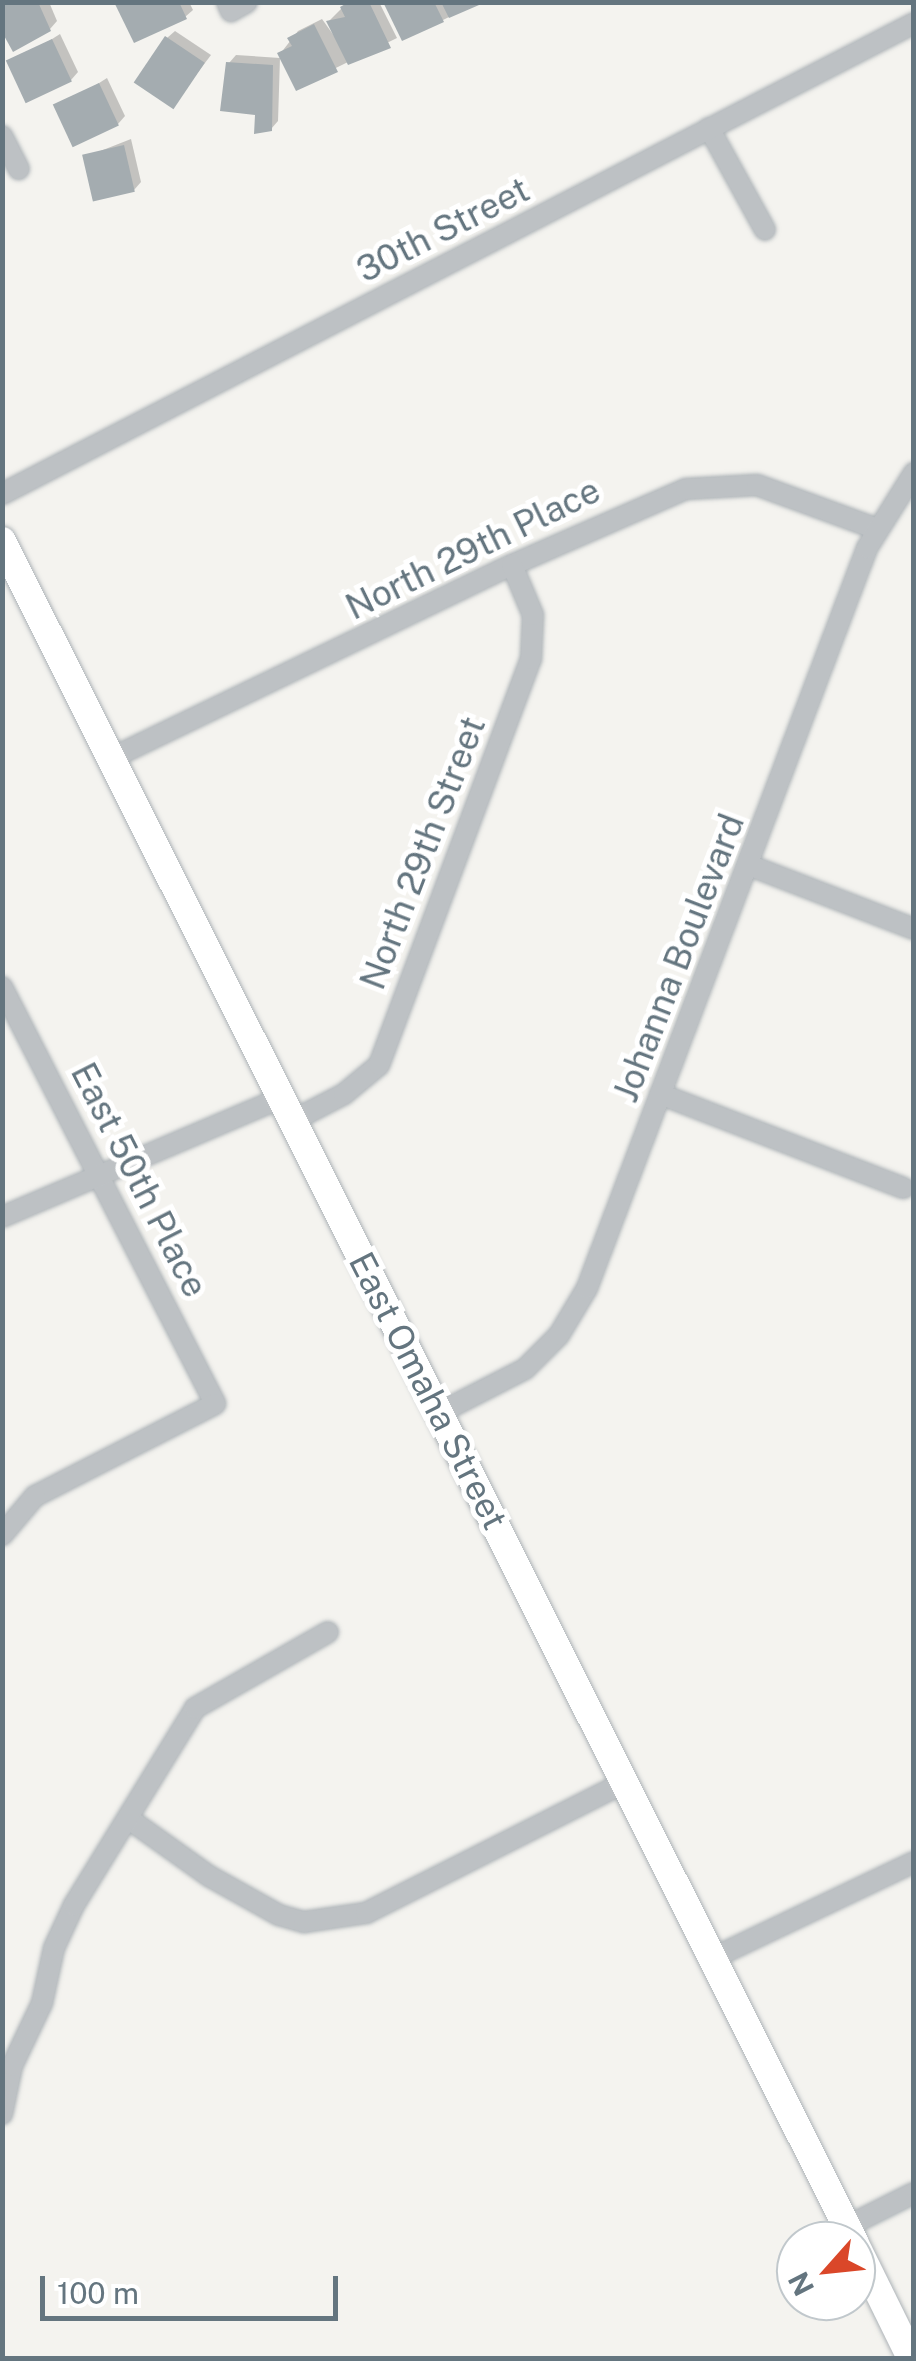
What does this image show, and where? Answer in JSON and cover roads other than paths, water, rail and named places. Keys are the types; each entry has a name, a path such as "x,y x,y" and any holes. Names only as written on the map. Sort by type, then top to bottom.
{"street":[{"path":"227,2 231,11 247,2"},
{"name":"30th Street","path":"2,494 914,23"},
{"path":"709,128 765,230"},
{"path":"2,136 19,169"},
{"name":"Johanna Boulevard","path":"441,1412 525,1369 559,1334 587,1288 877,529 914,473"},
{"name":"North 29th Place","path":"110,758 654,499 721,483 786,492 877,529"},
{"name":"East Omaha Street","path":"2,542 285,1110 441,1412 621,1784 843,2221"},
{"name":"North 29th Street","path":"2,1217 101,1173 285,1110 344,1094 379,1065 530,659 532,616 512,564"},
{"path":"750,866 914,929"},
{"name":"East 50th Place","path":"2,987 101,1173 215,1404 35,1496 2,1535"},
{"path":"660,1094 904,1188"},
{"path":"2,2114 54,1948 196,1708 328,1632"},
{"path":"128,1819 209,1876 279,1916 304,1922 366,1912 621,1784"},
{"path":"711,1959 914,1862"},
{"path":"875,2221 914,2193"},
{"name":"East Omaha Street","path":"876,2287 911,2358"}]}
